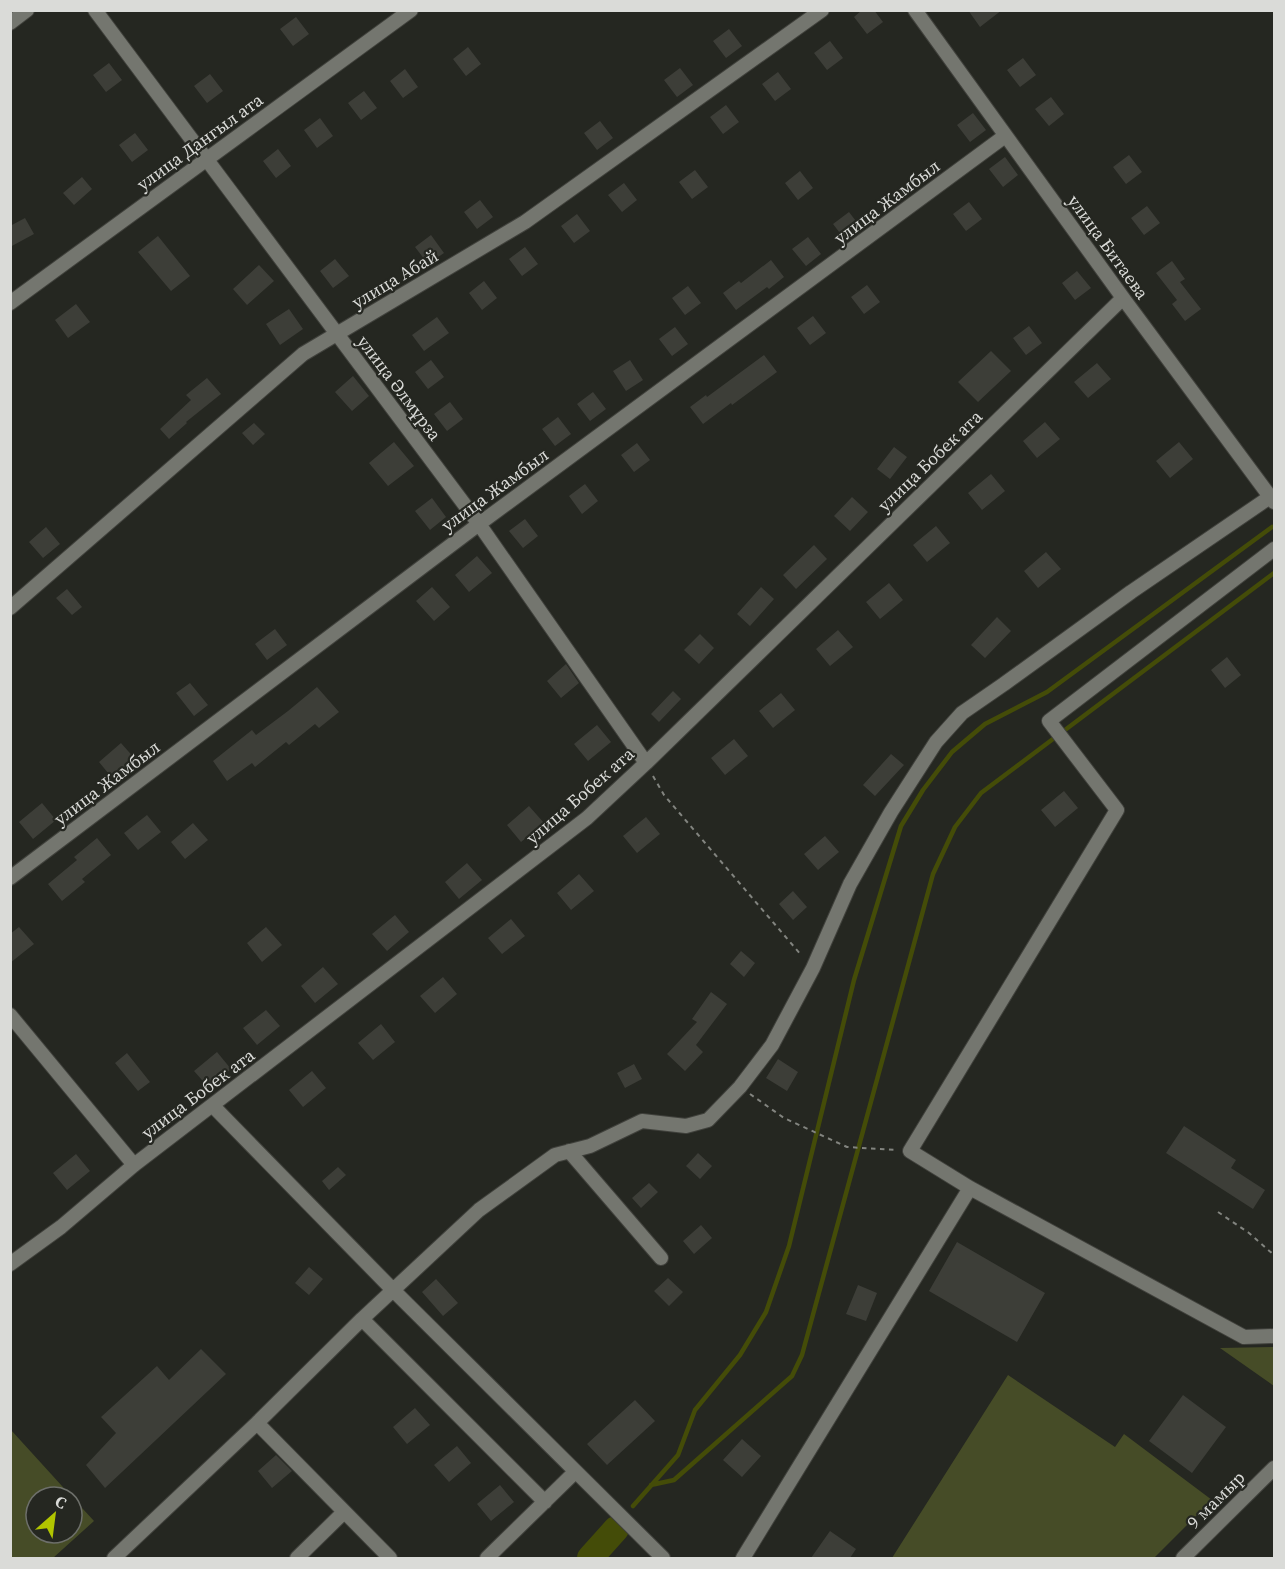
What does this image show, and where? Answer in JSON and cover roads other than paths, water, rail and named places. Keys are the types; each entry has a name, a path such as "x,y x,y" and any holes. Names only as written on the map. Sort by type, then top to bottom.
{"street":[{"path":"10,23 27,10"},
{"name":"улица Әлмұрза","path":"95,10 479,524 646,763"},
{"name":"улица Дангыл ата","path":"10,303 411,10"},
{"name":"улица Абай","path":"10,608 303,354 525,222 822,10"},
{"name":"улица Битаева","path":"915,10 1272,500"},
{"name":"улица Жамбыл","path":"10,878 479,524 1005,136"},
{"name":"улица Бобек ата","path":"10,1264 61,1227 134,1165 587,818 1123,298"},
{"path":"114,1558 257,1423 362,1318 479,1210 555,1155 590,1146 642,1121 686,1126 708,1120 740,1087 772,1045 813,968 850,885 891,812 936,742 962,713 1131,592 1272,500"},
{"path":"1275,549 1049,721 1117,810 910,1151 970,1188 1244,1337 1275,1336"},
{"path":"10,1015 134,1165"},
{"path":"213,1106 393,1290 663,1558"},
{"path":"569,1151 662,1258"},
{"path":"743,1558 970,1188"},
{"path":"362,1318 545,1502"},
{"path":"257,1423 390,1558"},
{"name":"9 мамыр","path":"1184,1558 1275,1468"},
{"path":"487,1558 575,1472"},
{"path":"297,1558 344,1512"}],"waterway":[{"path":"633,1506 678,1455 695,1410 740,1355 766,1312 789,1246 854,980 901,826 923,790 952,752 985,724 1047,692 1272,527"},
{"path":"651,1485 674,1480 792,1376 802,1355 933,874 955,827 981,793 1274,573"},
{"path":"590,1558 616,1529"}]}
